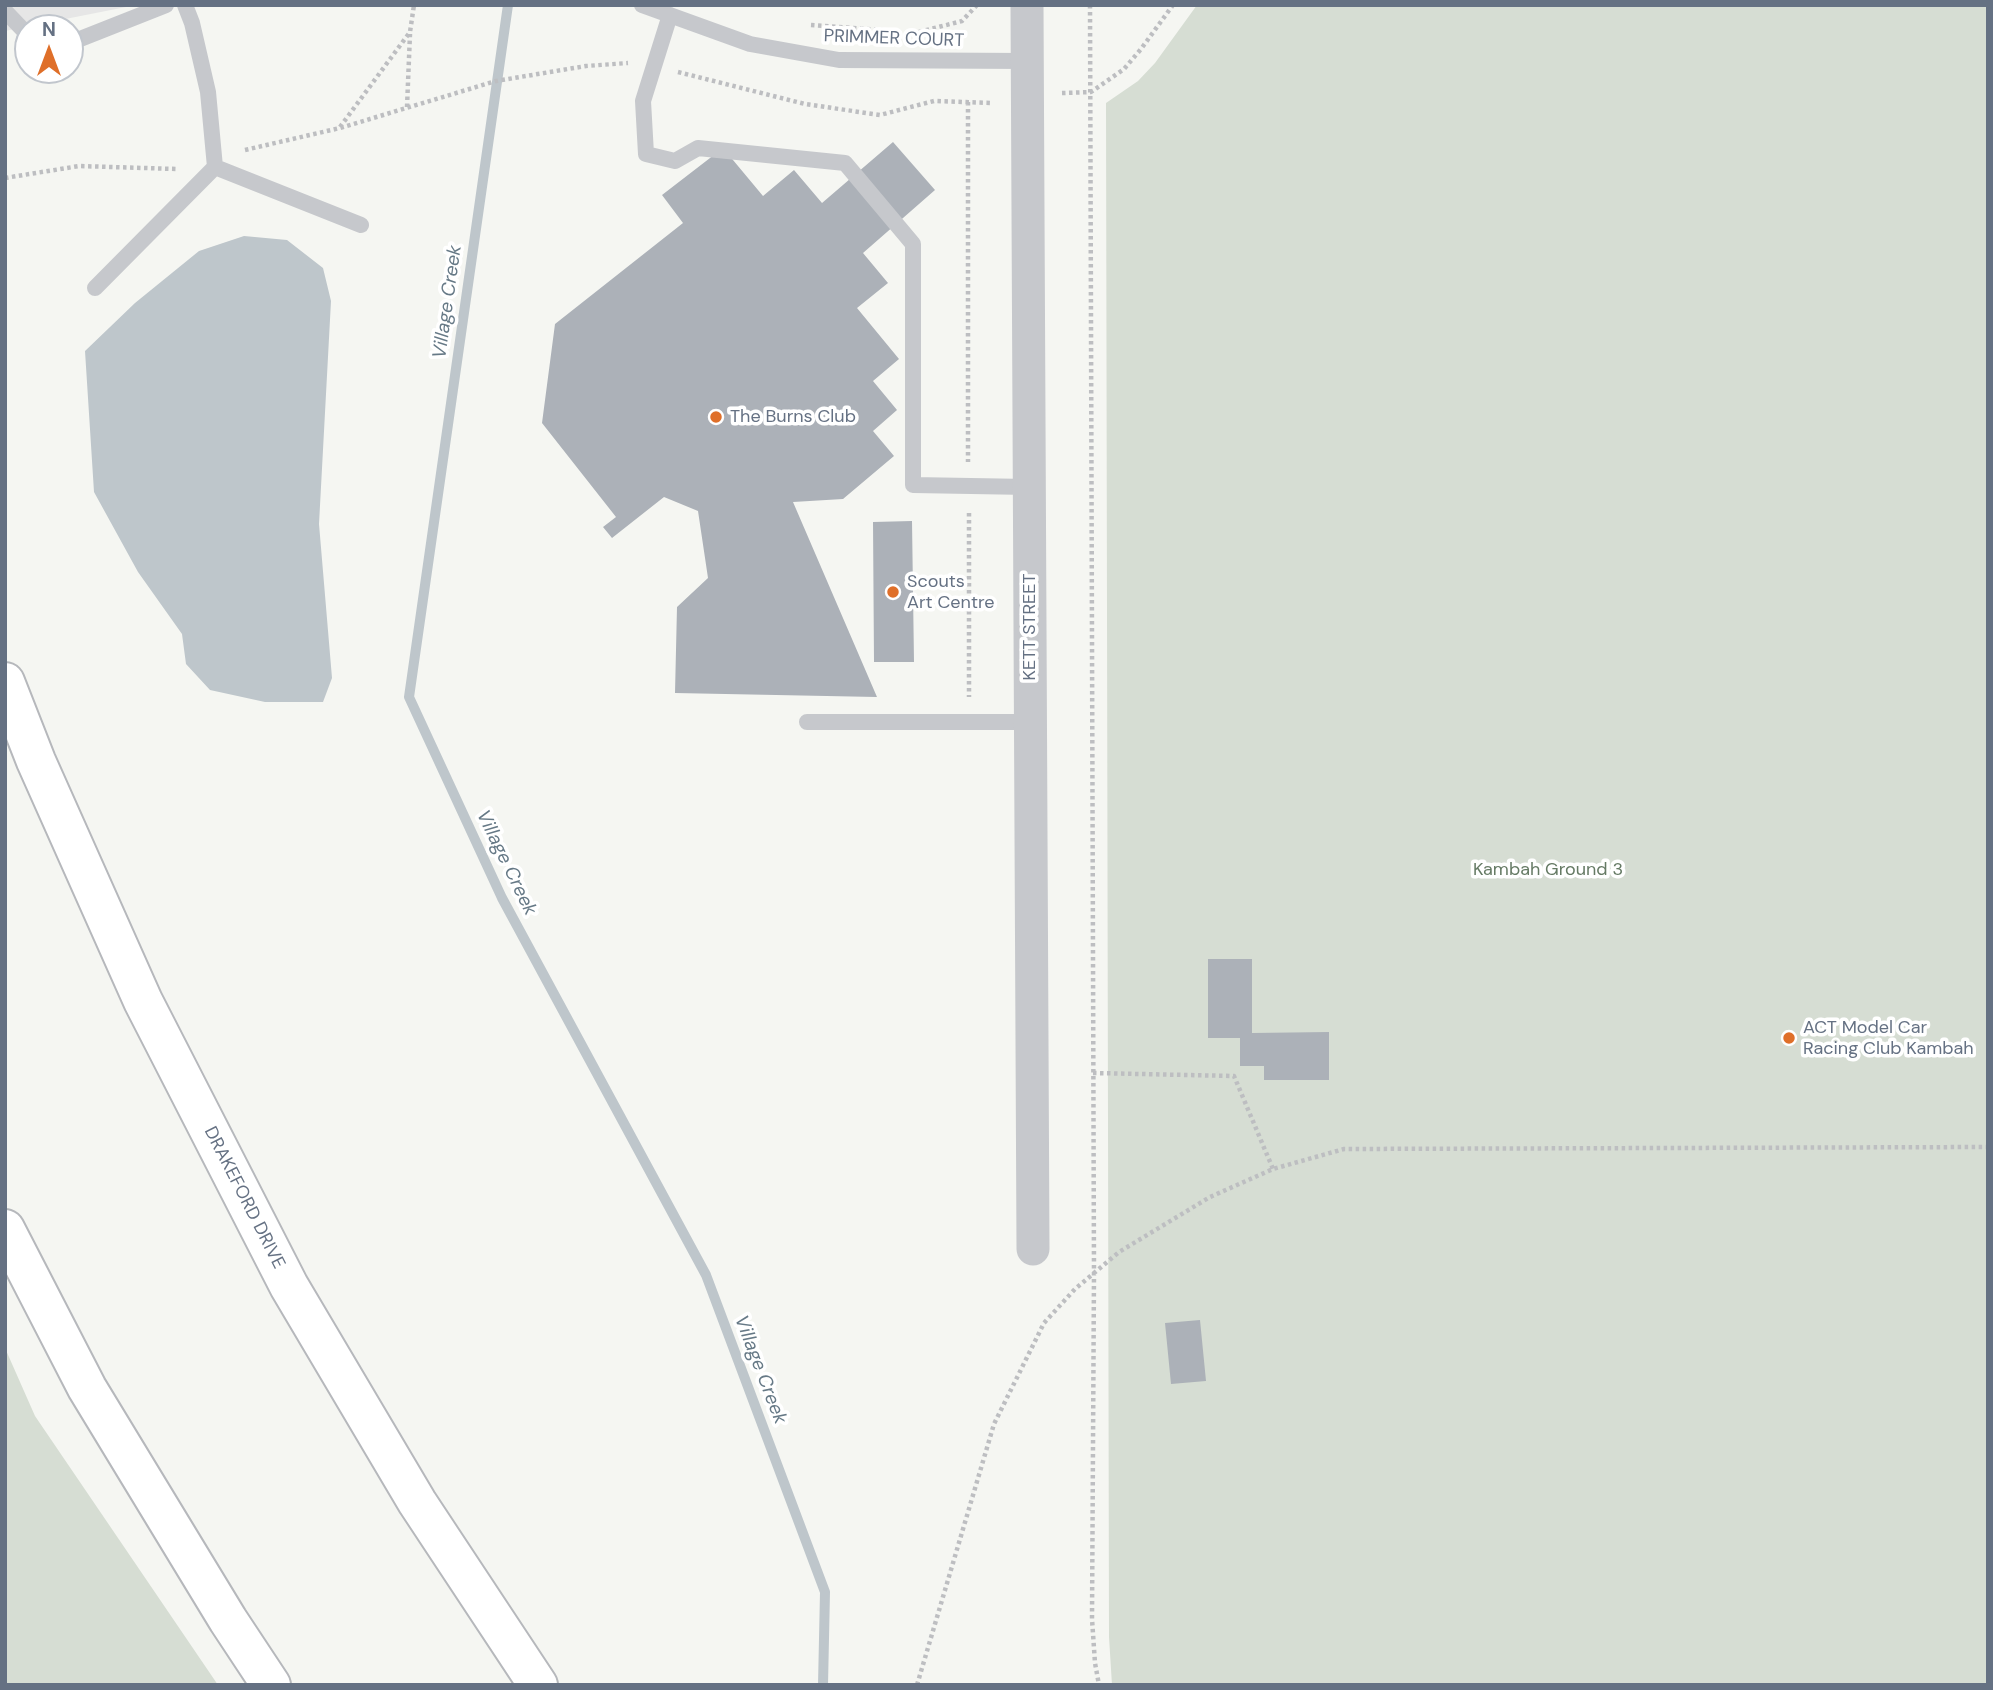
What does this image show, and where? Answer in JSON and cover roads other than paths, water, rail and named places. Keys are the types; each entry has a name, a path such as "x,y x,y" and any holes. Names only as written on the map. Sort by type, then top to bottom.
{"highway":[{"name":"DRAKEFORD DRIVE","path":"5,682 36,761 143,1001 289,1286 417,1502 538,1685"},
{"path":"5,1230 88,1388 228,1620 271,1685"}],"street":[{"name":"KETT STREET","path":"1027,5 1033,1249"}],"lane":[{"path":"84,37 166,5"},
{"path":"95,288 214,162 208,92 192,23 185,5"},
{"name":"PRIMMER COURT","path":"642,5 750,44 839,60 1027,61"},
{"path":"670,15 643,102 646,154 675,161 698,148 845,163 913,244 913,485 1029,487"},
{"path":"214,162 361,225"},
{"path":"807,722 1030,722"}],"waterway":[{"name":"Village Creek","path":"508,5 409,697 502,898 706,1275 825,1592 823,1685"}],"place":[{"name":"The Burns Club","path":"716,417"},
{"name":"Scouts Art Centre","path":"893,592"},
{"name":"ACT Model Car Racing Club Kambah","path":"1789,1038"}],"park label":[{"name":"Kambah Ground 3","path":"1548,870"}]}
